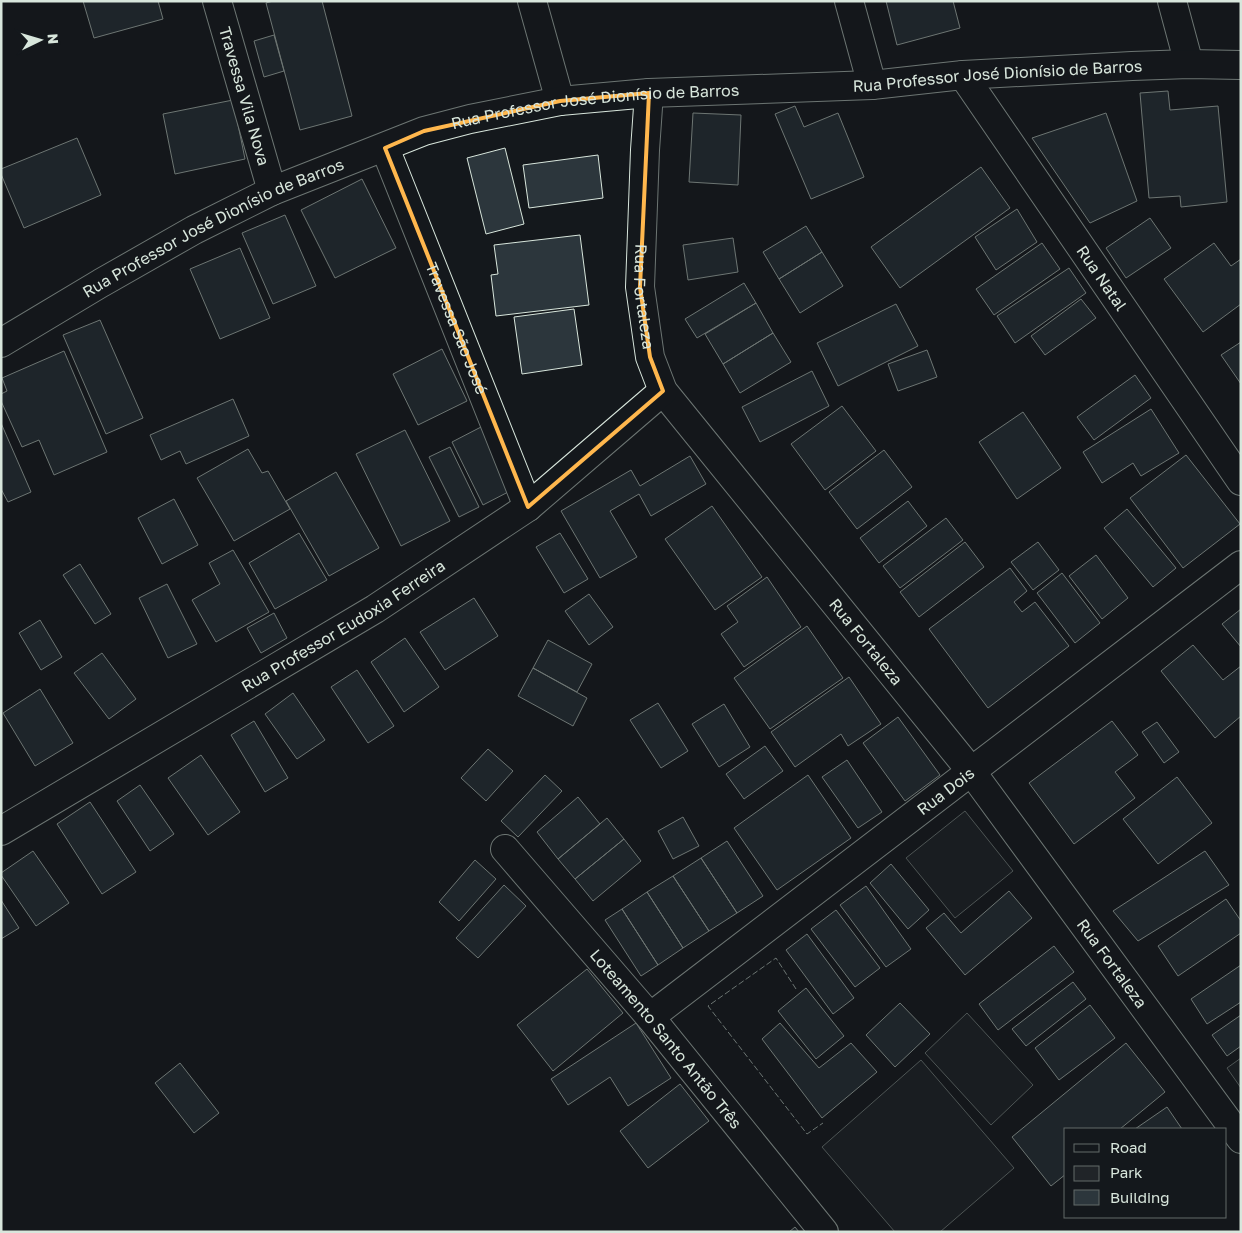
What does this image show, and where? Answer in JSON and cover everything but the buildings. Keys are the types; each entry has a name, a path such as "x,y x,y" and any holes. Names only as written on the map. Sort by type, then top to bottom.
{"street":[{"name":"Travessa Vila Nova","path":"217,1 272,191"},
{"path":"532,1 560,101"},
{"path":"849,1 872,85"},
{"path":"1172,1 1189,64"},
{"name":"Rua Professor José Dionísio de Barros","path":"1,344 109,278 194,230 272,191 433,129 470,119 560,101 649,93 872,85 962,75 1189,64 1241,66"},
{"name":"Rua Natal","path":"962,75 1241,481"},
{"name":"Rua Fortaleza","path":"649,93 640,287 650,358 663,391 971,771 1241,1140"},
{"name":"Travessa São José","path":"385,148 528,508"},
{"name":"Rua Professor Eudoxia Ferreira","path":"1,831 375,609 528,508 663,391"},
{"name":"Rua Dois","path":"650,1016 1241,565"},
{"name":"Loteamento Santo Antão Três","path":"504,849 650,1016 824,1232"}],"highlighted area":[{"path":"649,93 640,287 650,357 663,391 528,507 385,148 424,131 560,101"}],"green space":[{"path":"965,811 1013,871 955,918 906,858"},
{"path":"967,1013 1033,1085 991,1125 925,1053"},
{"path":"1241,1058 1241,1088 1227,1068"},
{"path":"921,1060 1014,1168 940,1232 895,1232 822,1147"}],"fence":[{"path":"796,989 776,958 708,1006 807,1134 823,1123"}]}
